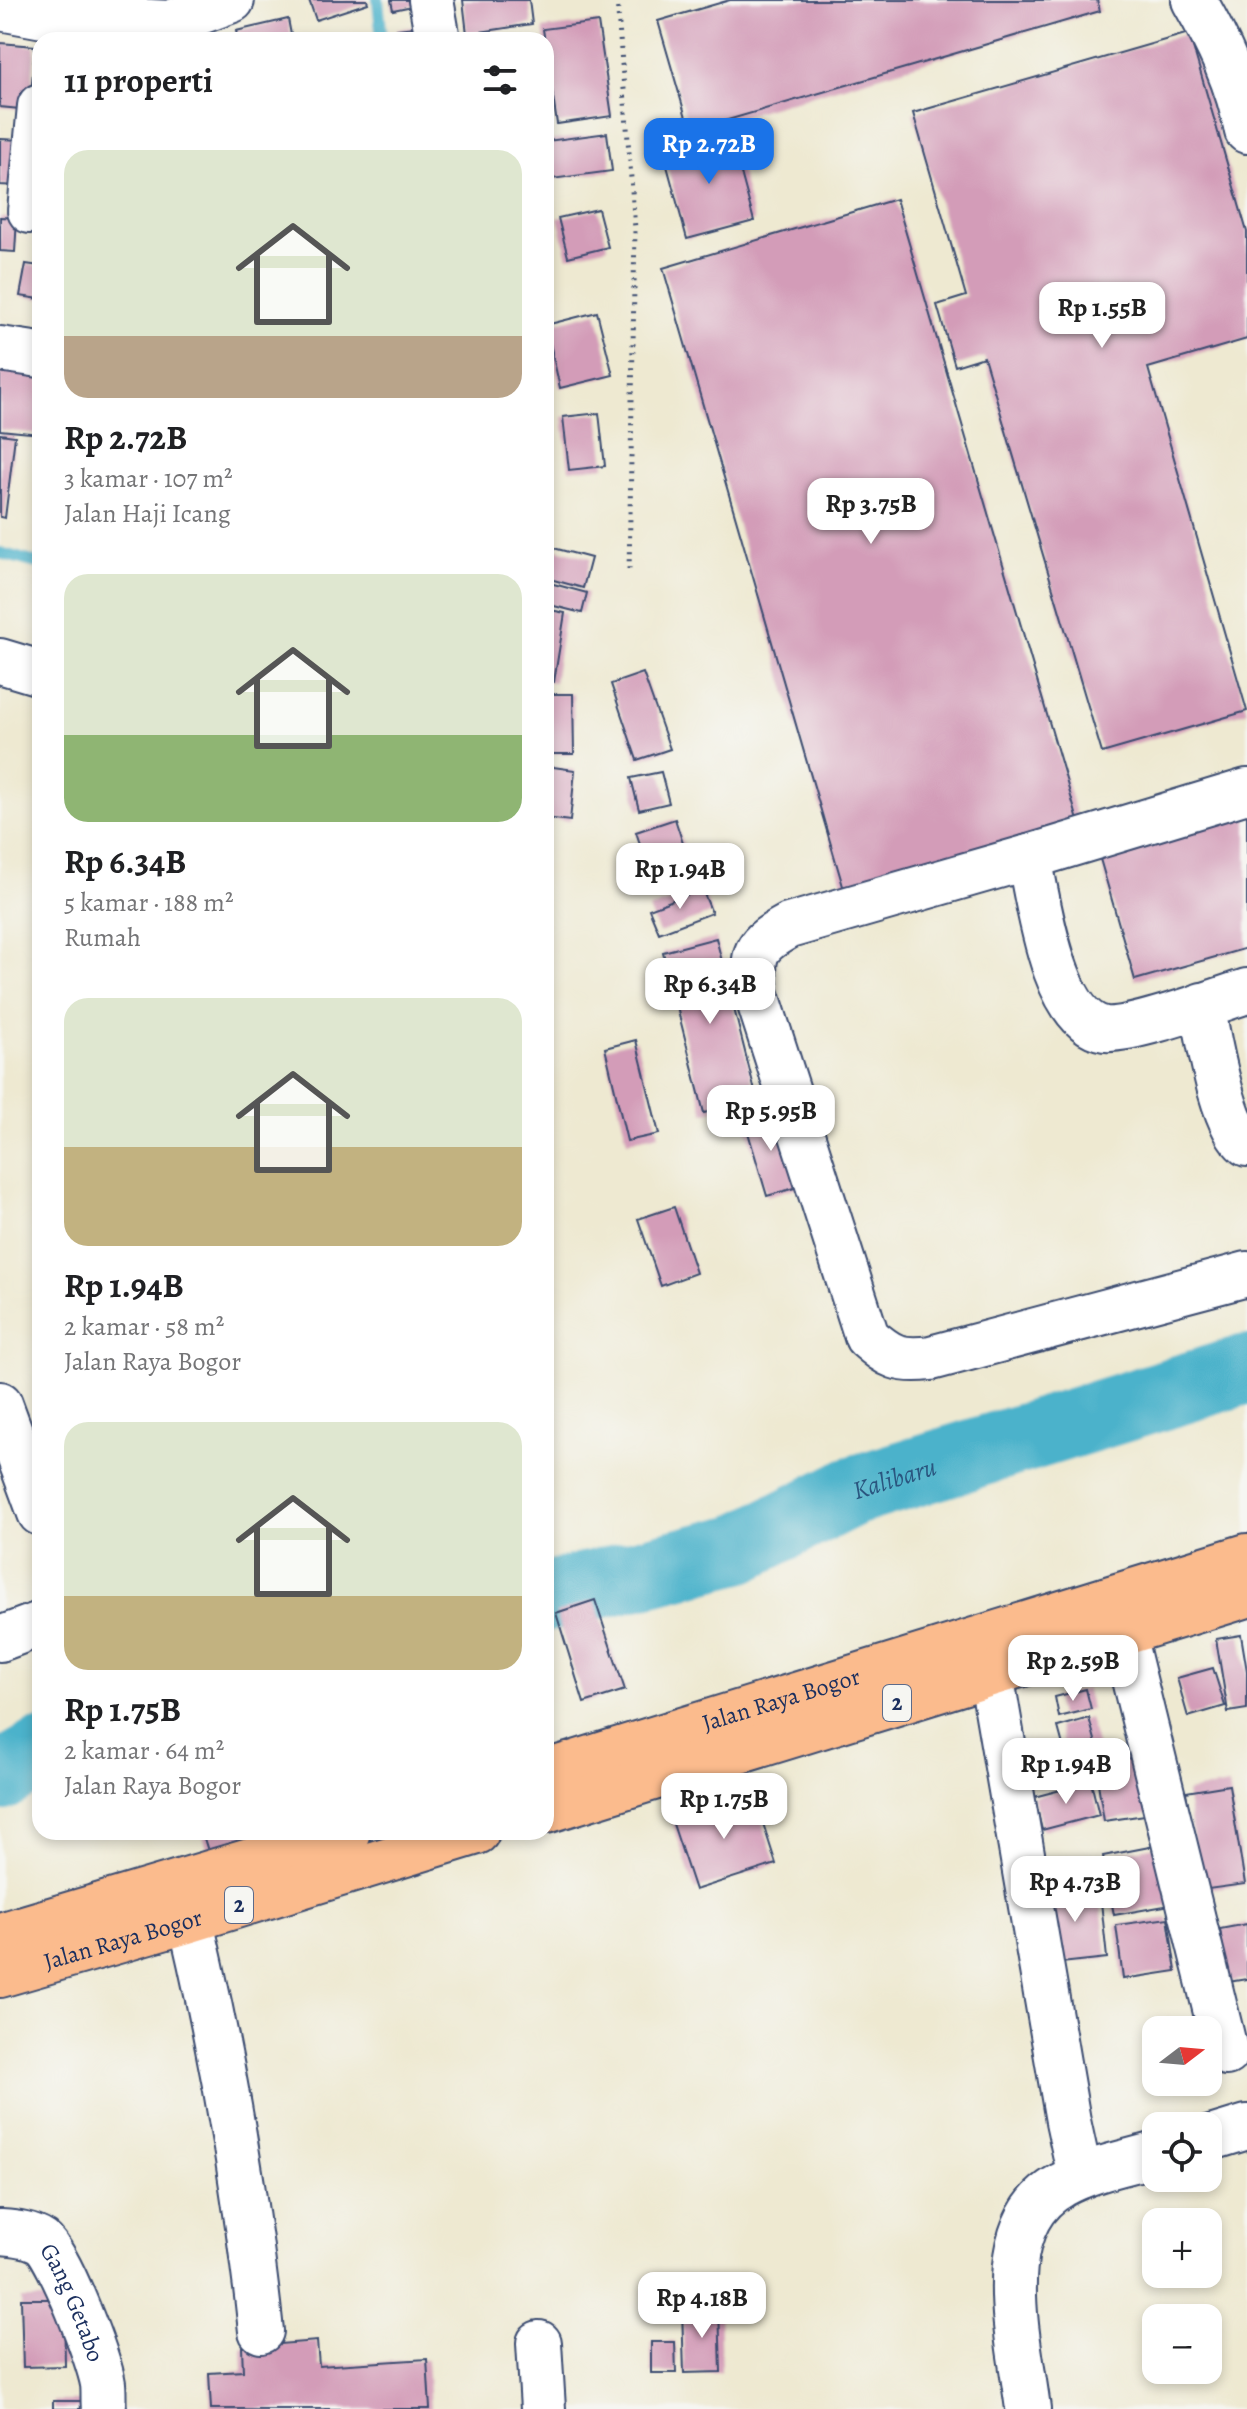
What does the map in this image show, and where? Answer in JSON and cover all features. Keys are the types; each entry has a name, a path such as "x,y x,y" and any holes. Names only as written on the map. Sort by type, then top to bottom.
{"highway":[{"name":"Jalan Raya Bogor","path":"1118,1616 1247,1556"},
{"name":"Jalan Raya Bogor","path":"554,1769 988,1655 1118,1616 1247,1595"},
{"name":"Jalan Raya Bogor","path":"554,1808 988,1655"},
{"name":"Jalan Raya Bogor","path":"0,1975 186,1902 329,1840"},
{"name":"Jalan Raya Bogor","path":"0,1935 186,1902 444,1840"}],"street":[{"path":"0,8 48,29 167,31 232,0"},
{"path":"431,0 437,32"},
{"path":"1194,0 1220,44 1241,99 1247,131"},
{"path":"23,211 32,155"},
{"path":"0,349 32,354"},
{"path":"0,661 32,671"},
{"path":"1247,791 789,926 759,945 752,962 756,992 867,1337 886,1353 906,1361 931,1358 1247,1274"},
{"path":"1029,857 1052,962 1066,995 1086,1021 1105,1029 1127,1027 1247,991"},
{"path":"1202,1005 1225,1110 1240,1139 1247,1144"},
{"path":"0,1404 32,1491"},
{"path":"1118,1616 1226,2053"},
{"path":"0,1639 32,1627"},
{"path":"988,1655 1080,2176"},
{"path":"186,1902 208,2001 251,2240 261,2331"},
{"path":"1222,2135 1247,2127"},
{"path":"1028,2409 1012,2277 1018,2241 1034,2208 1058,2186 1080,2176 1142,2158"},
{"name":"Gang Getabo","path":"0,2232 33,2237 51,2252 83,2322 97,2362 103,2383 104,2409"},
{"path":"539,2343 543,2409"}],"path":[{"path":"617,0 635,229 629,572"}],"building":[{"path":"309,0 367,0 368,3 316,20"},
{"path":"391,0 427,0 427,3 393,10"},
{"path":"463,0 529,0 532,24 467,32"},
{"path":"730,0 1097,0 1100,11 690,131 658,21"},
{"path":"288,19 290,32 236,32"},
{"path":"598,22 612,116 557,124 554,32 543,32 543,29"},
{"path":"429,25 430,32 398,32 397,29"},
{"path":"1189,33 1247,232 1247,339 1148,368 1247,711 1102,753 984,357 955,366 937,305 966,296 913,113"},
{"path":"0,43 32,46 30,110 0,107"},
{"path":"730,132 754,221 687,239 663,151"},
{"path":"607,133 612,171 554,179 554,140"},
{"path":"0,139 21,140 18,186 0,185"},
{"path":"896,199 1079,824 845,893 663,268"},
{"path":"598,209 608,247 568,257 558,218"},
{"path":"0,217 17,218 15,252 0,251"},
{"path":"26,264 32,265 32,298 20,296"},
{"path":"597,312 613,375 560,388 554,361 554,323"},
{"path":"0,363 32,366 32,433 0,430"},
{"path":"599,413 605,466 569,470 563,417"},
{"path":"0,434 15,436 5,518 0,517"},
{"path":"554,548 591,558 583,588 554,580"},
{"path":"554,584 587,593 582,613 554,606"},
{"path":"554,611 565,613 554,682"},
{"path":"643,673 670,749 637,760 611,684"},
{"path":"554,694 573,694 574,754 554,754"},
{"path":"554,767 575,770 570,821 554,819"},
{"path":"661,772 669,803 639,810 631,778"},
{"path":"1247,801 1247,948 1135,980 1096,845"},
{"path":"675,819 693,874 654,886 636,832"},
{"path":"702,889 712,913 659,933 649,909"},
{"path":"716,938 757,1099 704,1113 663,952"},
{"path":"636,1040 659,1134 627,1141 605,1048"},
{"path":"776,1110 798,1187 767,1196 744,1119"},
{"path":"674,1207 696,1273 661,1286 638,1219"},
{"path":"595,1600 625,1690 584,1703 556,1613"},
{"path":"1241,1635 1247,1671 1247,1709 1228,1712 1216,1639"},
{"path":"1213,1668 1225,1706 1188,1717 1177,1678"},
{"path":"1086,1689 1091,1709 1059,1717 1055,1697"},
{"path":"1089,1718 1098,1751 1067,1760 1058,1727"},
{"path":"1143,1756 1152,1814 1104,1821 1095,1764"},
{"path":"1091,1782 1099,1815 1042,1830 1034,1797"},
{"path":"1229,1785 1245,1884 1201,1890 1186,1792"},
{"path":"753,1792 776,1864 695,1890 671,1818"},
{"path":"205,1840 242,1840 208,1851"},
{"path":"1165,1844 1176,1904 1114,1915 1103,1856"},
{"path":"1099,1883 1107,1958 1052,1964 1043,1890"},
{"path":"1168,1918 1176,1971 1123,1979 1116,1925"},
{"path":"1247,1924 1247,1979 1228,1982 1220,1929"},
{"path":"21,2299 64,2299 65,2366 23,2367"},
{"path":"719,2307 721,2372 684,2373 682,2308"},
{"path":"317,2341 319,2366 427,2359 430,2409 211,2409 209,2373 243,2371 242,2347"},
{"path":"651,2342 675,2342 676,2373 651,2373"},
{"path":"53,2401 99,2401 99,2409 53,2409"}],"waterway":[{"path":"378,0 381,32"},
{"path":"0,553 32,562"},
{"name":"Kalibaru","path":"554,1595 738,1549 853,1491 1247,1369"},
{"path":"0,1777 32,1759"}]}
